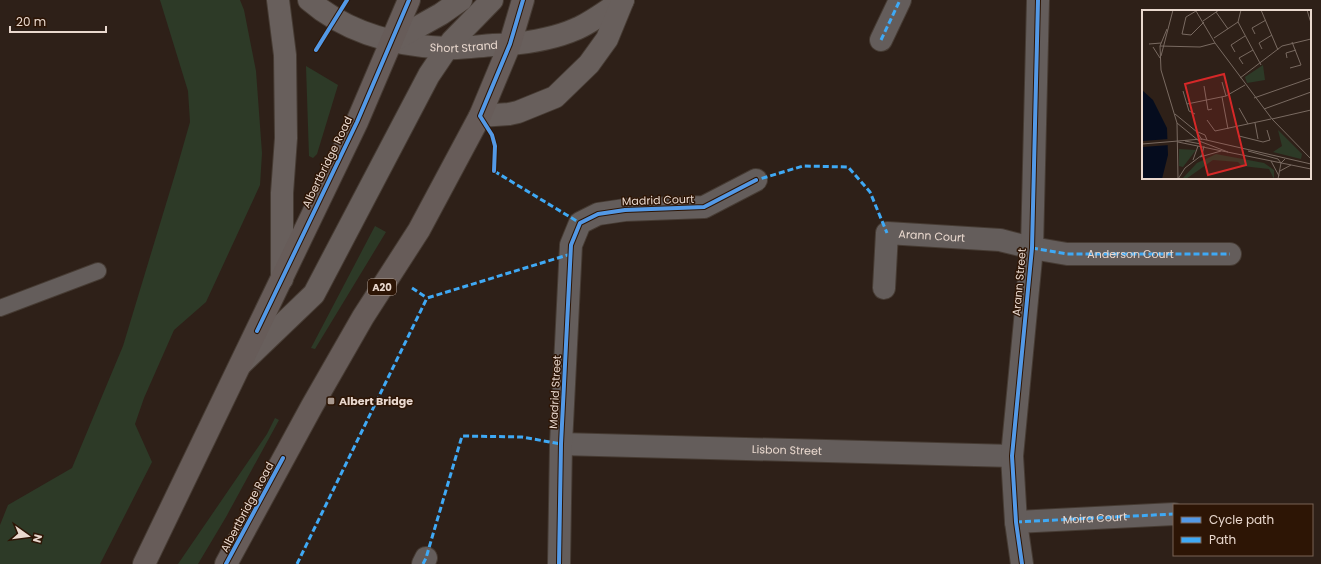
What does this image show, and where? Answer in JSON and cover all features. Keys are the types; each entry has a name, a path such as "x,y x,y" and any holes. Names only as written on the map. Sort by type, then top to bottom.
{"main road":[{"path":"278,0 285,55 286,138 282,193 282,279"},
{"name":"Short Strand","path":"309,0 321,11 335,20 362,33 391,42 447,48 510,44 541,39 577,29 623,0"},
{"name":"Albertbridge Road","path":"144,564 357,122 409,0"},
{"path":"391,42 441,14 461,0"},
{"path":"240,365 314,294 395,141 428,75 452,41 492,0"},
{"name":"Albertbridge Road","path":"226,564 312,406 363,317 419,230 480,116 510,44 523,0"},
{"path":"480,116 518,112 555,97 589,64 607,39 623,0"}],"street":[{"path":"881,40 900,0"},
{"name":"Arann Street","path":"1022,564 1016,522 1012,456 1032,248 1038,0"},
{"name":"Madrid Court","path":"580,223 598,214 625,210 704,207 756,180"},
{"name":"Madrid Street","path":"559,564 561,444 571,245 580,223"},
{"name":"Arann Court","path":"884,288 887,233 1000,240 1032,248"},
{"name":"Anderson Court","path":"1032,248 1067,254 1230,254"},
{"name":"Lisbon Street","path":"561,444 1012,456"},
{"name":"Moira Court","path":"1016,522 1173,514"}],"lane":[{"path":"0,308 98,272"}],"green space":[{"path":"160,0 240,0 244,10 256,71 262,153 260,185 206,302 174,330 144,398 135,424 152,462 100,564 0,564 0,525 8,505 72,468 123,346 190,122 188,91"},
{"path":"306,66 338,85 317,154 313,158 309,156"},
{"path":"375,226 386,232 315,349 311,348"},
{"path":"275,418 279,420 226,517 198,564 178,564 267,434"}],"marked path":[{"path":"881,40 900,0"},
{"path":"753,181 803,166 848,167 870,192 887,233"},
{"path":"494,171 580,223 582,222"},
{"path":"1032,248 1067,254 1230,254"},
{"path":"297,564 427,298 571,254"},
{"path":"412,288 427,298"},
{"path":"423,564 462,436 522,437 561,444"},
{"path":"1016,522 1173,514"}],"cycle path":[{"path":"316,50 347,0"},
{"path":"257,331 357,122 409,0"},
{"path":"494,171 495,146 492,135 480,116 510,44 523,0"},
{"path":"1022,564 1016,522 1012,456 1032,248 1038,0"},
{"path":"559,564 561,444 571,245 580,223 598,214 625,210 704,207 756,180"},
{"path":"226,564 283,458"}],"place":[{"name":"Albert Bridge","path":"331,401"}]}
